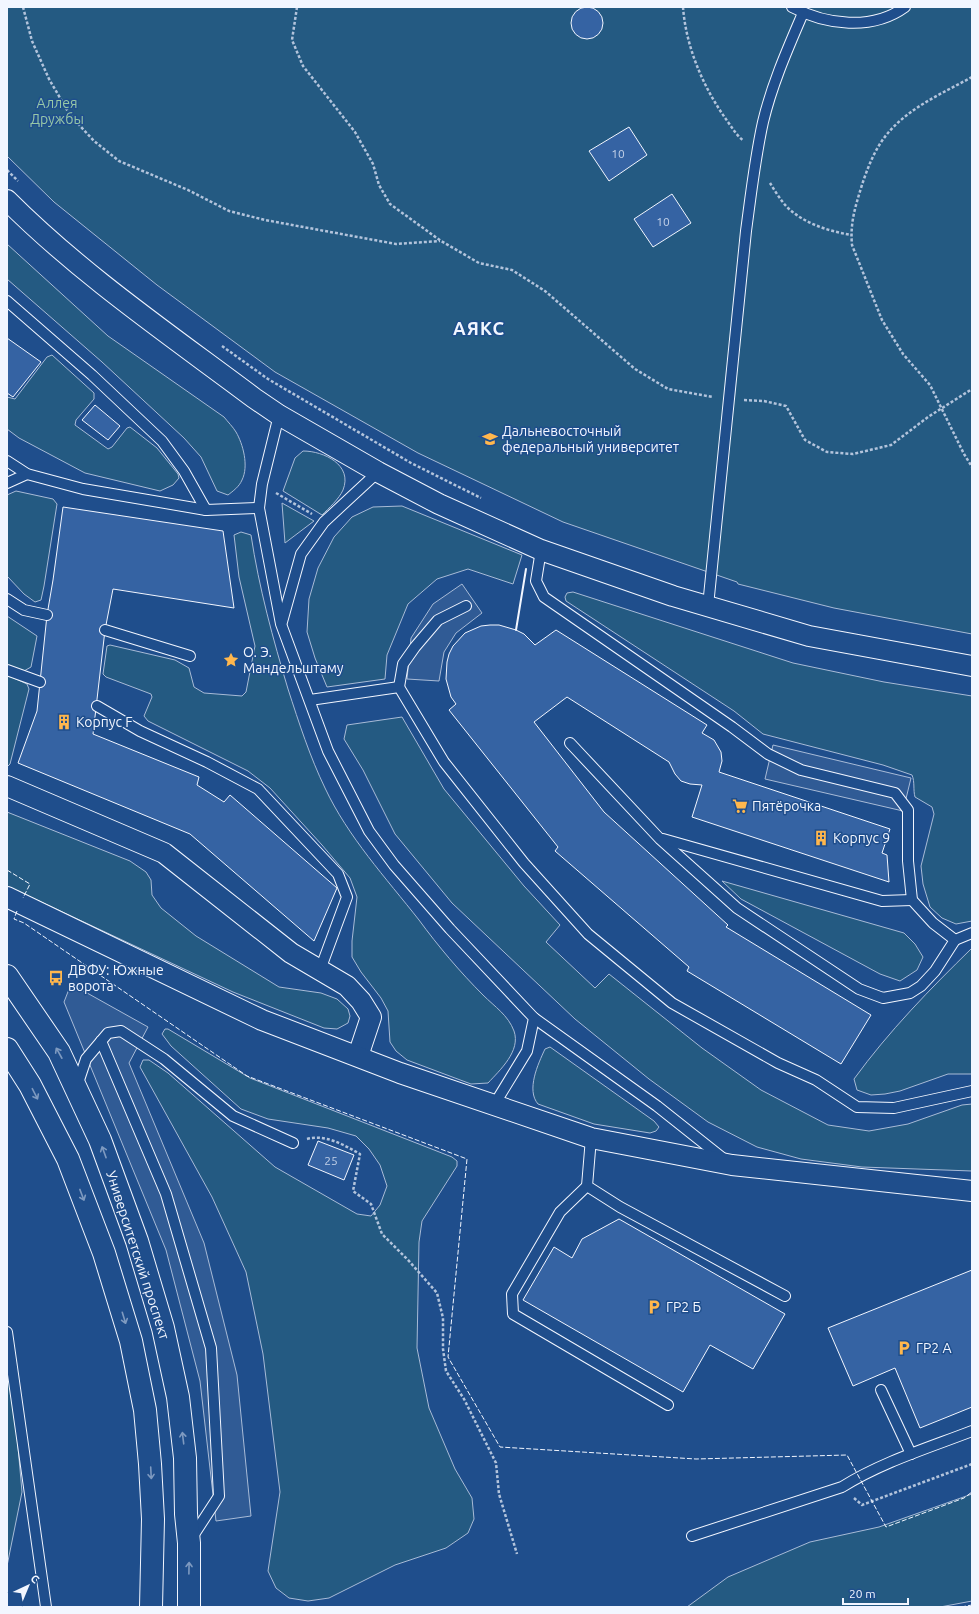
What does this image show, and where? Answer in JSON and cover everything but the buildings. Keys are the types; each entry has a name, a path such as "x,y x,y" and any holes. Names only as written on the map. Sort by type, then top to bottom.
{"main road":[{"name":"Университетский проспект","path":"7,976 59,1052 100,1140 137,1241 163,1328 178,1397 185,1458 186,1514 189,1542 188,1607"},
{"path":"7,1049 30,1085 68,1159 104,1253 131,1341 145,1410 150,1464 153,1519 151,1607"}],"street":[{"path":"7,200 32,226 106,288 254,398 279,415 378,472 440,504 541,550 673,596 809,636 972,666"},
{"path":"7,786 164,853 291,952 346,986 361,1001 371,1017 358,1056"},
{"path":"7,897 262,1020 400,1073 546,1121 592,1138 732,1165 972,1191"}],"lane":[{"path":"792,7 803,13 831,22 856,23 879,19 905,7"},
{"path":"708,606 746,231 757,151 778,72 803,13"},
{"path":"7,301 92,375 162,441 184,471 206,510"},
{"path":"279,415 262,484 259,508 281,624 328,751 369,831 394,865 450,929 534,1018 657,1106 732,1165"},
{"path":"7,461 27,474 83,489 206,510 259,508"},
{"path":"281,624 301,554 324,522 378,472"},
{"path":"7,483 27,474"},
{"path":"541,550 536,581 544,597 732,727 768,754 801,770 895,793 908,810 908,861 912,900 933,923 955,940"},
{"path":"7,599 24,610 47,614"},
{"path":"466,606 438,620 415,647 403,664 399,687 444,762 524,863 588,934 672,1003 778,1063 816,1080 857,1106 894,1108 972,1091"},
{"path":"105,630 190,656"},
{"path":"7,670 40,682"},
{"path":"310,700 399,687"},
{"path":"97,706 140,731 207,762 258,790 338,874 347,897 320,970"},
{"path":"570,743 660,839 737,908 859,989 883,998 910,993 921,986 935,971 955,940 972,933"},
{"path":"660,839 882,901 912,900"},
{"path":"494,1105 527,1051 534,1018"},
{"path":"76,1088 86,1059 108,1033 121,1031 164,1059 233,1116 293,1143"},
{"path":"102,1041 166,1194 211,1348 219,1496 189,1542"},
{"path":"592,1138 587,1186 560,1212 512,1294 513,1314 668,1405"},
{"path":"587,1186 620,1207 785,1296"},
{"path":"7,1332 46,1607"},
{"path":"881,1390 911,1454"},
{"path":"692,1536 842,1487 858,1477 911,1454 972,1431"}],"path":[{"path":"23,7 32,40 49,79 70,115 94,141 119,161 188,190 229,211 265,220 396,244 441,241"},
{"path":"297,7 292,40 303,66 355,132 373,164 379,185 390,204 441,241 479,264 512,270 545,291 635,369 668,389 729,399 764,401 786,406 805,440 827,452 853,454 891,445 942,408 972,389"},
{"path":"684,7 684,20 696,66 718,108 739,137 757,151"},
{"path":"972,77 907,114 887,133 874,154 864,178 852,217 851,235 852,245 882,320 903,354 930,385 972,467"},
{"path":"7,170 23,187"},
{"path":"754,171 764,175 788,208 807,221 832,231 851,235"},
{"path":"218,343 281,387 411,463 482,498"},
{"path":"262,484 324,522"},
{"path":"293,1143 316,1136 339,1143 360,1154 353,1191 371,1204 382,1234 409,1261 437,1293 443,1318 443,1349 446,1371 464,1399 496,1463 499,1494 518,1554"},
{"path":"842,1487 862,1505 972,1464"}],"green space":[{"name":"Аллея Дружбы","path":"7,7 972,7 972,634 834,608 738,584 737,582 563,522 418,453 275,372 157,285 54,202 7,156"},
{"path":"7,244 108,336 224,417 236,432 244,455 244,474 236,489 228,495 217,491 201,457 184,438 102,362 7,279"},
{"path":"52,355 94,393 94,399 76,420 75,425 108,449 112,447 127,428 130,427 157,448 178,474 179,478 173,485 160,491 85,473 19,438 7,429 7,397 15,399 47,357"},
{"path":"303,451 328,457 335,461 344,473 345,481 343,490 334,503 322,515 283,491 295,458"},
{"path":"16,491 53,499 57,504 41,600 35,602 24,594 7,576 7,495"},
{"path":"282,503 314,521 285,543"},
{"path":"402,506 522,555 513,584 468,569 437,579 408,604 387,655 385,679 327,687 315,658 307,632 309,599 318,568 334,537 352,517 373,507"},
{"path":"241,532 251,535 267,613 288,689 310,752 334,806 368,857 450,959 483,995 505,1016 514,1031 515,1046 512,1053 508,1060 488,1083 471,1084 407,1060 396,1051 390,1042 388,1011 381,998 361,972 352,957 352,941 357,897 350,878 270,788 248,771 148,721 144,716 152,697 151,694 106,677 103,674 107,646 110,645 175,660 189,668 194,687 204,693 242,696 246,692 255,646 239,577 234,535"},
{"path":"573,592 793,663 884,682 972,696 972,921 956,924 942,918 930,907 923,884 921,866 934,814 932,807 915,797 912,775 883,765 763,734 734,711 566,601 565,597 567,593"},
{"path":"7,616 37,636 31,667 24,671 7,665"},
{"path":"7,675 27,684 29,689 10,764 7,767"},
{"path":"402,717 444,789 524,886 560,925 546,942 595,988 609,974 702,1048 761,1090 828,1125 869,1131 908,1124 962,1105 972,1104 972,1171 862,1167 801,1159 757,1147 708,1122 649,1079 575,1019 452,903 395,834 363,770 344,739 347,725"},
{"path":"7,812 130,861 146,872 151,880 152,895 161,908 196,936 279,987 321,993 337,999 348,1009 350,1016 348,1023 337,1029 324,1028 233,992 7,886"},
{"path":"722,881 904,933 915,944 923,957 917,970 900,981 880,974 741,899"},
{"path":"972,948 972,1074 948,1074 900,1091 885,1094 871,1095 857,1090 854,1079 867,1061 925,995"},
{"path":"165,1029 168,1029 250,1078 452,1157 457,1161 457,1166 422,1221 419,1242 417,1348 429,1408 455,1469 472,1498 474,1519 468,1533 446,1548 395,1565 329,1598 308,1601 289,1598 276,1588 268,1571 280,1492 263,1354 246,1272 212,1197 140,1067 143,1060 149,1060 168,1073 275,1167 357,1214 371,1216 380,1205 387,1186 380,1165 369,1149 356,1136 328,1128 268,1119 241,1109 171,1046 162,1034"},
{"path":"550,1047 654,1121 659,1127 656,1131 650,1133 594,1124 538,1104 533,1092 534,1077 545,1049"},
{"path":"7,1350 11,1368 22,1492 7,1566"},
{"path":"972,1494 972,1601 940,1607 687,1607 728,1577 810,1542 879,1527"}],"shaded area":[{"path":"462,584 482,613 456,633 444,652 439,681 407,679 411,638 433,604"},
{"path":"773,745 911,778 903,811 765,779"},
{"path":"71,984 148,1027 129,1063 204,1243 237,1375 251,1516 216,1521 200,1381 166,1250 64,1002"}],"fence":[{"path":"7,870 30,884 23,898"},
{"path":"17,911 14,919 24,923 247,1076 467,1159 448,1357 500,1447 696,1459 847,1455 886,1527 964,1498 972,1492"},
{"path":"961,1607 972,1605"}],"wall":[{"path":"516,630 526,569"}],"place":[{"name":"Дальневосточный федеральный университет","path":"490,439"},
{"name":"О. Э. Мандельштаму","path":"231,660"},
{"name":"Корпус F","path":"64,722"},
{"name":"Пятёрочка","path":"740,806"},
{"name":"Корпус 9","path":"821,838"},
{"name":"ДВФУ: Южные ворота","path":"56,978"},
{"name":"ГР2 Б","path":"654,1307"},
{"name":"ГР2 А","path":"904,1348"}],"district":[{"name":"АЯКС","path":"479,328"}]}
